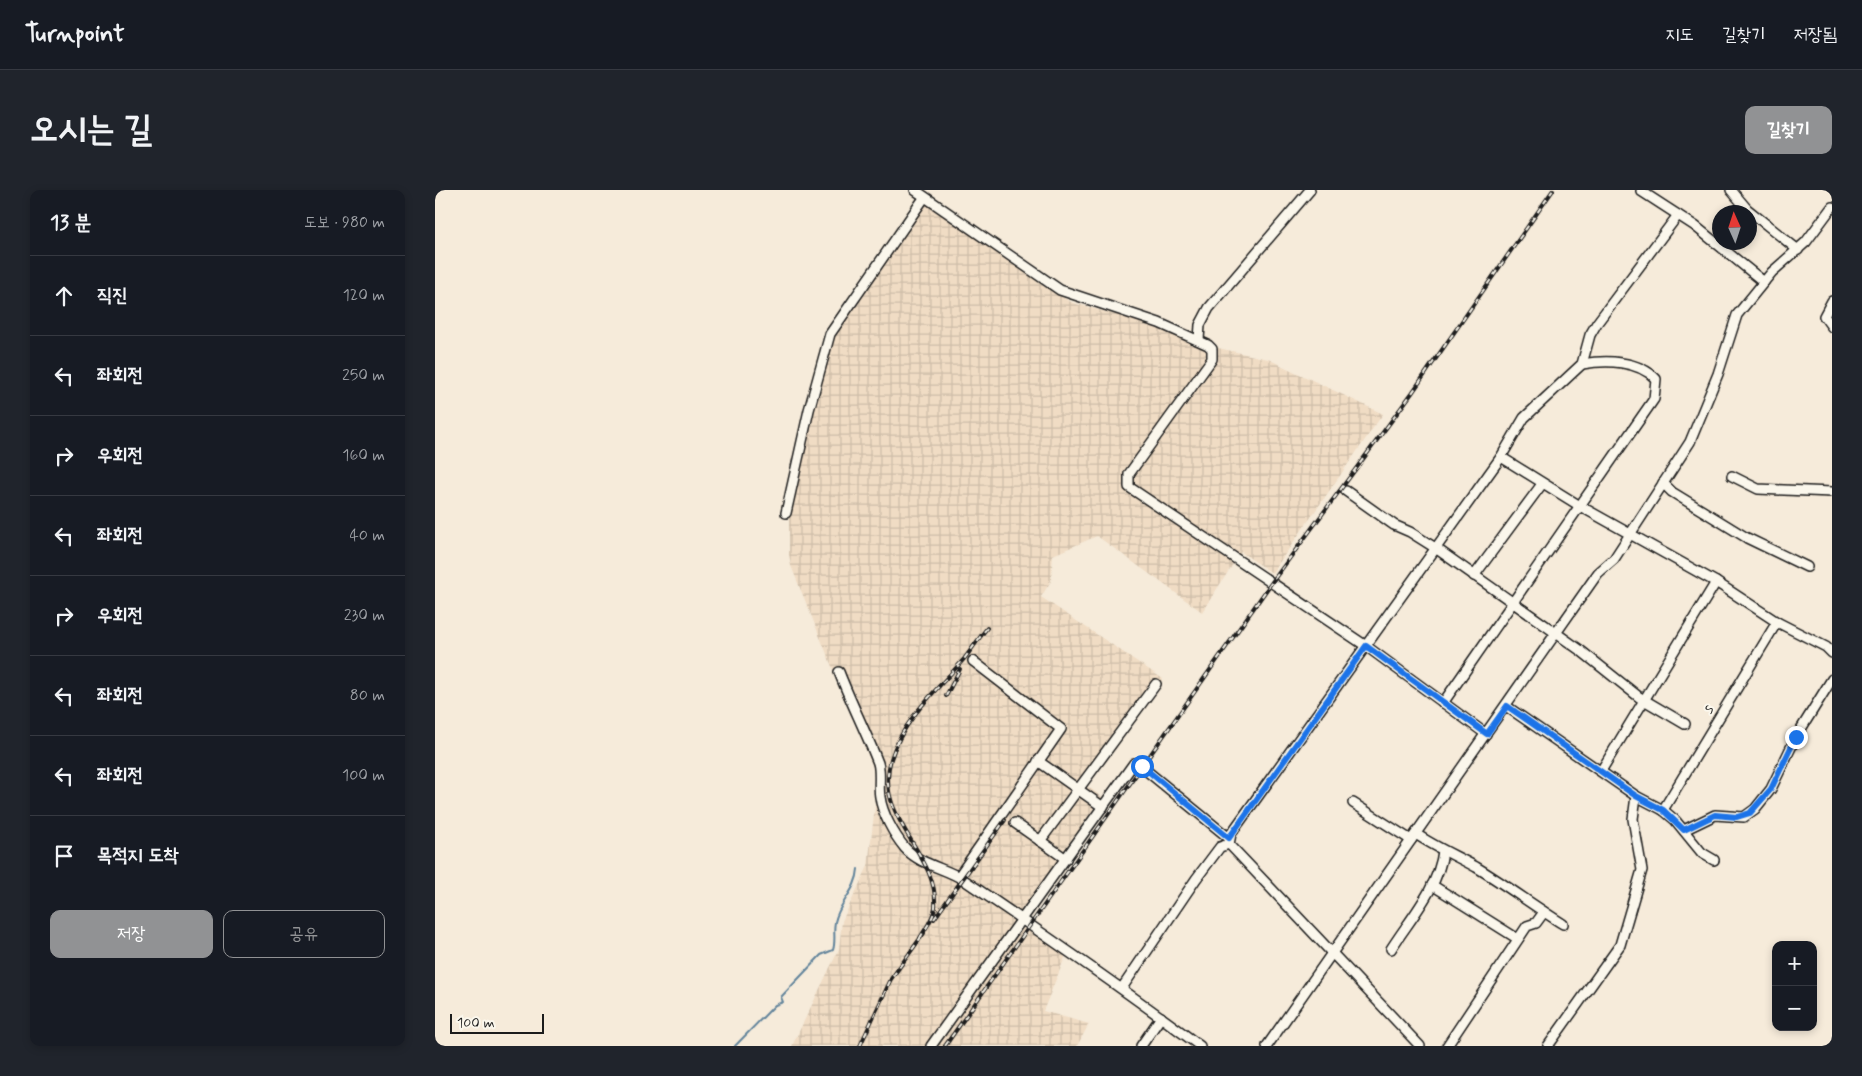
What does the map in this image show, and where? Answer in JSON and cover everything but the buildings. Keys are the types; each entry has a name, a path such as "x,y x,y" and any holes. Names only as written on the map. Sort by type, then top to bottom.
{"street":[{"path":"915,190 1059,290 1159,323 1199,340 1212,349 1212,359 1129,474 1129,487 1366,646 1487,734"},
{"path":"1199,340 1200,325 1209,308 1310,190"},
{"path":"1731,190 1747,209 1798,250"},
{"path":"1644,192 1678,214 1764,282"},
{"path":"786,513 809,410 830,334 924,198"},
{"path":"1267,1046 1507,706 1598,573 1615,559 1697,429 1737,315 1779,265 1798,250 1832,207"},
{"path":"1122,988 1196,879 1219,848 1229,841 1366,646 1437,549 1501,457 1524,418 1582,364 1590,335 1597,323 1678,214"},
{"path":"1832,301 1824,316 1832,327"},
{"path":"1443,703 1654,399 1656,379 1636,367 1625,364 1595,362 1582,364"},
{"path":"1501,457 1542,484 1716,582 1777,622 1827,648 1832,653"},
{"path":"1732,476 1759,489 1832,492"},
{"path":"1663,483 1672,492 1747,538 1807,567"},
{"path":"1474,576 1542,484"},
{"path":"1346,491 1394,525 1410,532 1437,549 1512,604 1556,633 1646,700 1685,724"},
{"path":"1601,771 1646,700 1716,582"},
{"name":"s","path":"1663,810 1777,622"},
{"path":"959,876 1061,727 1037,712 973,661"},
{"path":"839,672 879,766 881,802 899,840 910,853 959,876 1122,988 1199,1046"},
{"path":"1684,830 1715,815 1744,817 1755,809 1771,789 1796,737 1832,679"},
{"path":"1040,841 1156,684"},
{"path":"1507,706 1636,796 1663,810 1684,830 1702,853 1714,860"},
{"path":"1038,762 1103,807"},
{"path":"931,1046 1131,766 1137,763 1229,841 1331,954 1420,1046"},
{"path":"1548,1046 1620,945 1642,870 1633,819 1636,796"},
{"path":"1353,803 1414,837 1477,868 1563,924"},
{"path":"1015,823 1066,859"},
{"path":"1391,949 1432,885 1442,864 1443,851"},
{"path":"1432,885 1518,939"},
{"path":"1447,1046 1527,926 1536,923 1544,912"},
{"path":"1141,1046 1161,1017"}],"shaded area":[{"path":"925,202 1045,287 1073,303 1143,322 1191,342 1268,359 1383,414 1272,573 1241,552 1202,612 1097,536 1053,555 1051,581 1041,597 1163,679 1086,785 1102,797 1014,922 1066,955 1043,1011 1089,1024 1077,1046 792,1046 839,949 842,921 868,866 876,797 875,772 791,566 789,554 789,517 811,415 836,329"}],"waterway":[{"path":"735,1046 775,1005 783,1002 781,997 821,955 833,950 834,925 837,915 855,883 858,869"}],"railway":[{"path":"945,1046 1272,582 1412,393 1553,190"},
{"path":"920,938 934,911 934,888 927,869 898,818 891,799 888,780 891,759 904,731 922,705 964,659 987,628"},
{"path":"946,696 960,669"},
{"path":"934,919 1005,820"},
{"path":"860,1046 891,979 924,933"}],"route":[{"path":"1142,766 1229,838 1366,646 1487,734 1507,706 1636,796 1663,810 1684,830 1708,817 1715,815 1744,817 1755,809 1771,789 1796,737"}]}
